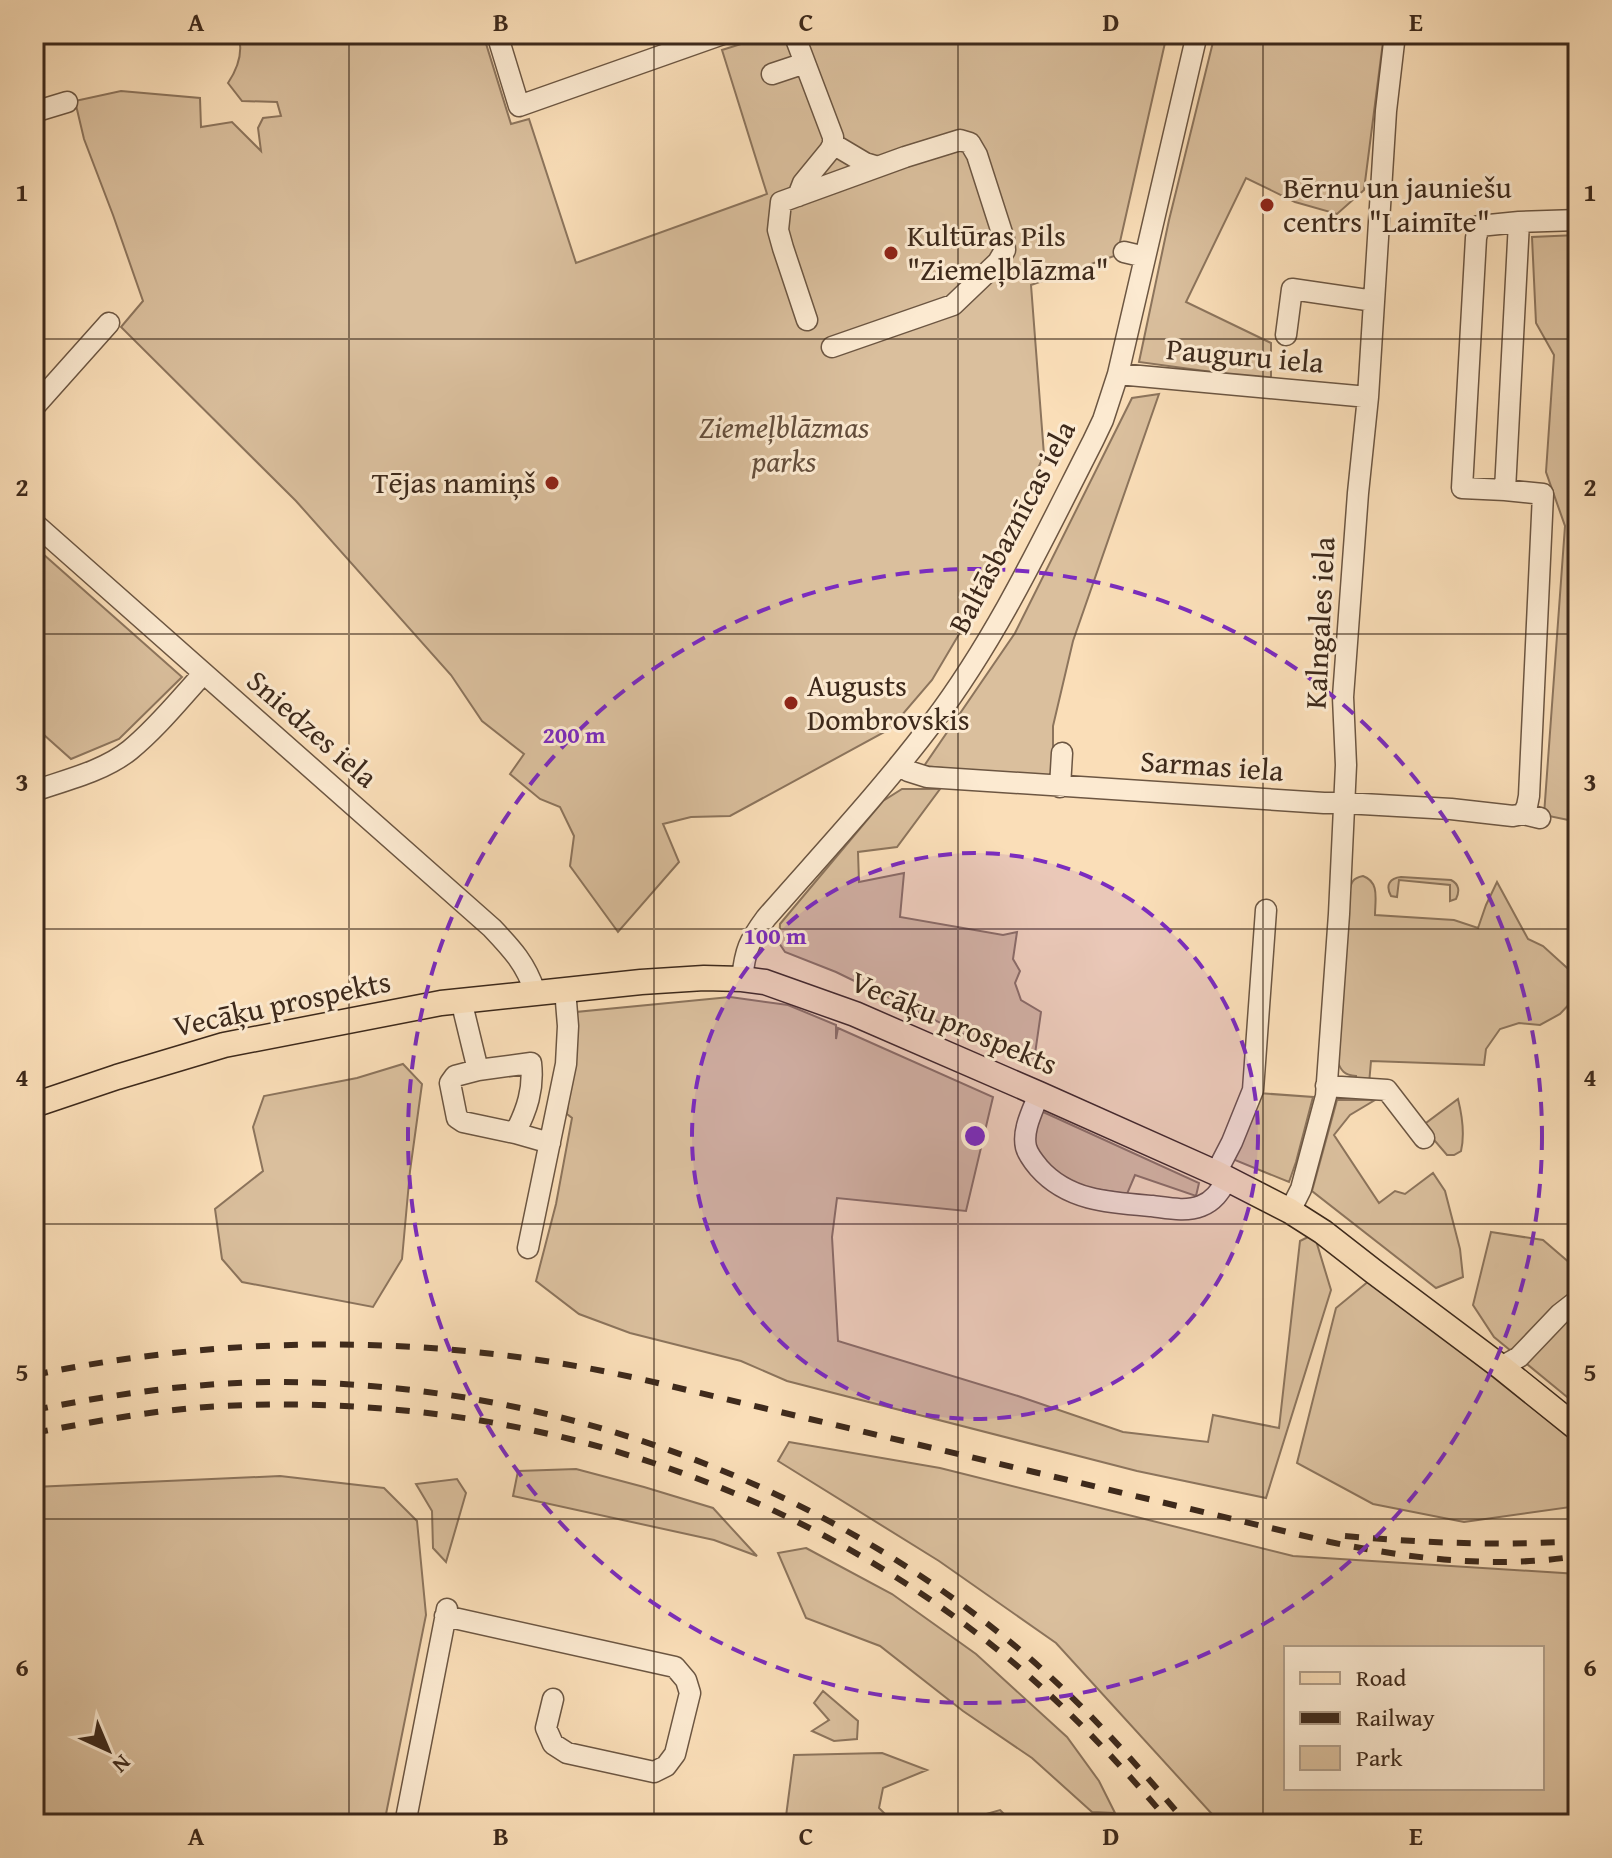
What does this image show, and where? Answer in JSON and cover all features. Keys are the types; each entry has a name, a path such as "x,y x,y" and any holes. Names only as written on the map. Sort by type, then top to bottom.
{"main road":[{"name":"Vecāķu prospekts","path":"34,1105 224,1045 404,1009 461,1000 657,981 742,979 765,982 855,1014 1039,1094 1290,1211 1323,1232 1578,1429"}],"street":[{"path":"497,34 519,106 723,34"},
{"path":"794,34 833,144 803,183 798,196"},
{"name":"Baltāsbaznīcas iela","path":"742,979 745,954 766,918 899,765 934,720 1003,614 1093,441 1118,374 1197,34"},
{"name":"Kalngales iela","path":"1290,1211 1301,1189 1321,1119 1326,1086 1346,765 1343,697 1368,397 1386,111 1395,34"},
{"path":"772,74 805,63"},
{"path":"34,112 67,102"},
{"path":"807,320 778,230 781,202 875,166 960,140 970,143 977,155 1004,239 1005,250 998,262 953,305 832,347"},
{"path":"833,144 875,166"},
{"path":"1519,222 1505,490 1462,488 1479,226 1519,222 1578,220"},
{"path":"1124,252 1145,257"},
{"path":"1286,335 1292,289 1374,301"},
{"path":"34,407 109,323"},
{"name":"Pauguru iela","path":"1118,374 1368,397"},
{"name":"Sarmas iela","path":"899,765 927,777 1531,816 1527,806 1543,494 1505,490"},
{"name":"Sniedzes iela","path":"34,523 492,928 522,962 535,992"},
{"path":"34,791 101,767 129,751 203,674"},
{"path":"1060,787 1062,753"},
{"path":"1039,1094 1027,1128 1026,1149 1044,1173 1062,1187 1100,1202 1182,1209 1200,1207 1215,1197 1253,1090 1266,910"},
{"path":"528,1248 566,1064 568,1026 565,989"},
{"path":"461,1000 478,1070"},
{"path":"515,1133 526,1113 533,1080 531,1063 455,1076 450,1083 457,1118 550,1143"},
{"path":"1326,1086 1387,1090 1424,1138"},
{"path":"1501,1367 1519,1357 1560,1314 1578,1300"},
{"path":"405,1824 446,1612 675,1667 686,1680 690,1693 675,1754 666,1766 654,1772 567,1753 553,1744 546,1728 553,1699"}],"green space":[{"name":"Ziemeļblāzmas parks","path":"238,34 483,34 511,124 529,119 576,263 767,194 722,50 773,34 1167,34 1117,255 1031,285 1044,455 981,597 932,680 890,729 730,816 691,817 663,824 679,862 618,932 570,866 574,836 560,807 540,799 510,774 524,754 482,721 451,675 296,501 121,327 143,301 84,139 75,101 121,91 200,98 201,127 232,122 261,151 258,128 263,118 281,116 277,102 242,101 228,83 239,60"},
{"name":"Bērnu un jauniešu centrs \"Laimīte\"","path":"1215,34 1384,34 1364,190 1337,214 1295,202 1246,178 1186,302 1271,343 1271,380 1139,362 1169,220"},
{"path":"1577,235 1578,822 1544,815 1565,526 1546,472 1554,355 1536,323 1532,237"},
{"path":"1159,394 1073,641 1053,726 1053,779 924,766 1015,633 1132,398"},
{"path":"34,546 182,677 119,739 71,759 34,726"},
{"path":"902,789 940,789 897,847 858,852 859,882 904,873 900,917 1003,935 1017,932 1013,959 1020,971 1015,983 1021,1000 1041,1012 1033,1068 836,972 785,952 779,943 780,924 883,801"},
{"path":"1363,876 1374,887 1375,915 1454,920 1478,928 1497,882 1528,939 1543,946 1576,976 1575,998 1560,1014 1540,1025 1519,1023 1500,1029 1486,1049 1484,1065 1371,1061 1369,1084 1356,1082 1356,1076 1344,1072 1337,1060 1349,893 1356,878"},
{"path":"1401,877 1451,880 1457,886 1456,899 1450,901 1450,885 1399,880 1397,897 1391,896 1388,889 1390,883"},
{"path":"730,997 788,1005 836,1025 836,1039 838,1028 993,1097 966,1211 837,1198 832,1237 838,1341 1123,1432 1208,1442 1213,1415 1279,1428 1300,1241 1314,1234 1331,1290 1266,1498 1137,1471 787,1381 741,1361 630,1333 579,1314 536,1281 556,1204 572,1118 567,1114 576,1012"},
{"path":"403,1064 422,1084 402,1259 373,1307 242,1282 222,1259 215,1209 263,1171 253,1127 264,1096 357,1078"},
{"path":"1258,1093 1313,1097 1289,1182 1230,1158"},
{"path":"1458,1099 1463,1138 1461,1151 1447,1155 1422,1126"},
{"path":"1337,1100 1375,1100 1350,1115 1334,1135 1379,1203 1395,1191 1405,1194 1433,1173 1445,1191 1460,1249 1463,1277 1436,1288 1312,1191"},
{"path":"1041,1111 1199,1183 1196,1196 1135,1175 1127,1194 1069,1185 1043,1161 1031,1137"},
{"path":"1491,1232 1543,1240 1578,1270 1578,1406 1494,1337 1473,1305"},
{"path":"1370,1280 1578,1444 1578,1506 1464,1522 1373,1504 1297,1463 1336,1308"},
{"path":"789,1442 940,1468 1293,1556 1578,1574 1578,1824 1221,1824 1056,1643 939,1561 778,1461"},
{"path":"576,1469 713,1508 757,1556 714,1540 513,1496 518,1471"},
{"path":"280,1476 384,1488 417,1521 426,1615 384,1824 34,1824 34,1487"},
{"path":"457,1479 466,1493 446,1562 433,1548 432,1511 416,1484"},
{"path":"806,1548 892,1594 976,1654 1067,1737 1099,1781 1115,1813 1092,1812 1032,1758 963,1711 880,1646 806,1618 778,1553"},
{"path":"823,1691 858,1721 857,1739 834,1741 812,1731 829,1720 814,1703"},
{"path":"882,1753 927,1770 883,1788 879,1808 895,1824 785,1824 794,1755"},
{"path":"1000,1810 1014,1824 958,1824 958,1822"}],"railway":[{"path":"34,1375 110,1361 263,1346 340,1344 493,1354 645,1380 1361,1548 1485,1562 1578,1556"},
{"path":"34,1410 125,1394 217,1384 279,1382 381,1387 481,1400 580,1422 676,1453 770,1492 860,1538 945,1593 1026,1655 1069,1694 1187,1824"},
{"path":"34,1433 175,1410 223,1406 331,1405 437,1414 542,1432 644,1460 743,1497 838,1543 929,1599 1015,1664 1057,1701 1116,1761 1171,1824"},
{"path":"1345,1536 1462,1543 1578,1541"}],"place":[{"name":"Bērnu un jauniešu centrs \"Laimīte\"","path":"1267,205"},
{"name":"Kultūras Pils \"Ziemeļblāzma\"","path":"891,253"},
{"name":"Tējas namiņš","path":"552,483"},
{"name":"Augusts Dombrovskis","path":"791,703"}]}
